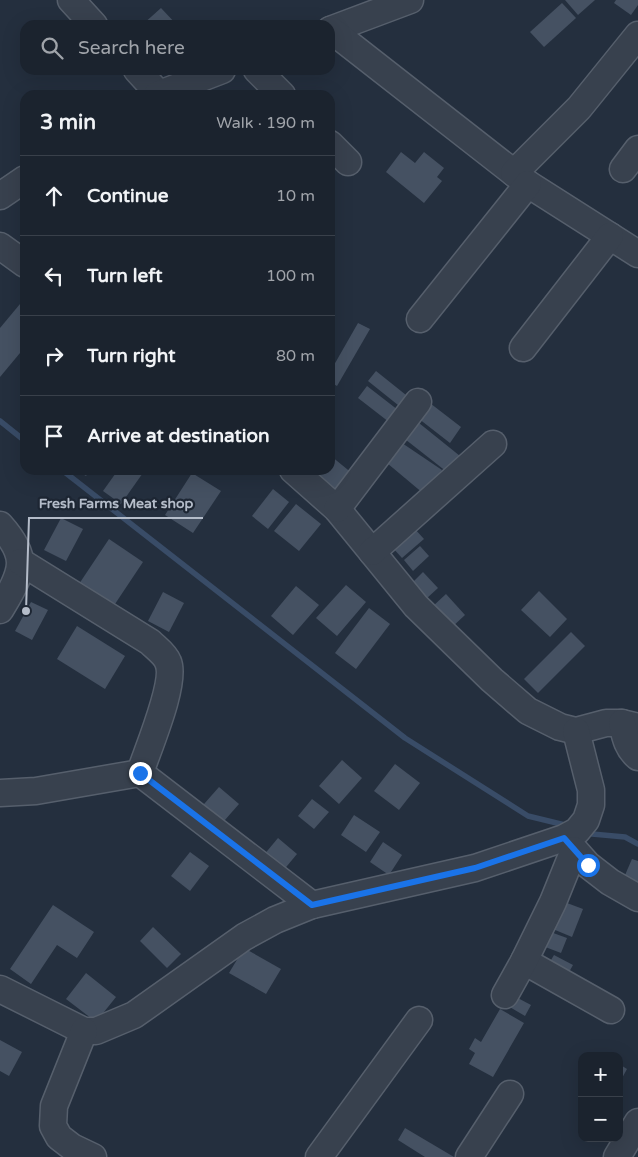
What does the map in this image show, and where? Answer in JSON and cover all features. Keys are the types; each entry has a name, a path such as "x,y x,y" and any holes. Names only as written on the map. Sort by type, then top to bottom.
{"street":[{"path":"71,0 89,20"},
{"path":"335,26 358,8 410,0"},
{"path":"335,34 521,179 638,254"},
{"path":"420,318 521,179 638,35"},
{"path":"141,75 154,90"},
{"path":"169,90 209,75"},
{"path":"262,75 277,90"},
{"path":"0,196 20,182"},
{"path":"523,348 610,236"},
{"path":"0,246 20,260"},
{"path":"337,509 418,402"},
{"path":"372,552 493,444"},
{"path":"299,475 337,509 416,606 499,686 528,711 560,727 576,731 606,722 630,725 625,739 633,753 638,757"},
{"path":"0,525 16,548 21,562 12,592 0,610"},
{"path":"21,562 150,642 168,662 170,683 140,773"},
{"path":"505,995 553,902 569,844 586,820 591,805 591,790 576,731"},
{"path":"0,793 36,791 140,773 312,905"},
{"path":"569,844 588,865 610,882 638,898"},
{"path":"0,989 84,1031 96,1031 134,1015 244,937 275,920 312,905 475,868 569,844"},
{"path":"524,960 611,1010"},
{"path":"319,1157 419,1020"},
{"path":"84,1031 54,1106 53,1126 59,1137 72,1147 93,1157"},
{"path":"468,1157 510,1094"},
{"path":"617,1157 638,1122"}],"building":[{"path":"565,0 595,0 578,15"},
{"path":"616,0 638,0 638,5 631,15 614,3"},
{"path":"562,3 576,18 544,47 530,32"},
{"path":"161,8 172,20 148,20"},
{"path":"401,152 415,163 424,152 444,168 437,177 442,181 424,203 386,172"},
{"path":"20,304 20,353 0,377 0,328"},
{"path":"358,323 370,329 337,386 335,385 335,363"},
{"path":"376,371 411,399 403,409 368,381"},
{"path":"367,386 398,410 389,422 358,398"},
{"path":"426,400 461,427 450,443 414,415"},
{"path":"414,419 460,456 447,472 401,436"},
{"path":"399,441 442,470 424,494 387,463"},
{"path":"335,459 353,474 335,495 314,476 335,475"},
{"path":"114,475 141,475 121,504 103,491"},
{"path":"191,475 195,475 221,491 193,533 165,515"},
{"path":"273,489 289,502 268,529 252,516"},
{"path":"296,504 321,524 299,551 274,531"},
{"path":"61,518 83,529 66,561 44,550"},
{"path":"414,528 424,539 402,558 392,547"},
{"path":"109,539 143,562 109,613 75,590"},
{"path":"420,546 429,556 413,571 404,560"},
{"path":"423,572 438,588 426,599 412,583"},
{"path":"346,585 366,602 337,636 316,618"},
{"path":"296,586 319,605 293,635 271,616"},
{"path":"539,591 567,619 550,637 521,610"},
{"path":"163,592 184,603 169,632 148,621"},
{"path":"446,594 465,615 451,628 432,607"},
{"path":"31,602 48,610 32,640 15,631"},
{"path":"369,608 390,624 356,669 335,653"},
{"path":"77,626 125,656 105,689 57,659"},
{"path":"571,632 585,646 538,693 524,679"},
{"path":"342,760 362,778 339,804 319,786"},
{"path":"395,764 420,783 399,810 374,791"},
{"path":"219,787 239,804 217,829 197,812"},
{"path":"312,799 329,812 314,829 298,816"},
{"path":"354,815 380,832 366,852 341,835"},
{"path":"278,838 297,854 282,872 263,856"},
{"path":"383,842 402,855 389,875 370,862"},
{"path":"190,852 209,866 190,891 171,876"},
{"path":"632,859 638,861 638,890 622,882"},
{"path":"559,900 583,909 572,937 548,927"},
{"path":"53,905 94,932 77,958 57,945 31,984 10,969"},
{"path":"153,927 181,954 167,968 140,941"},
{"path":"545,930 567,938 561,953 540,945"},
{"path":"244,948 281,969 266,994 229,973"},
{"path":"554,955 573,965 564,981 545,970"},
{"path":"86,973 116,997 96,1022 66,999"},
{"path":"514,996 531,1005 525,1016 508,1006"},
{"path":"500,1009 524,1023 493,1077 469,1064 475,1053 469,1049 475,1038 481,1042"},
{"path":"0,1040 22,1052 9,1076 0,1071"},
{"path":"623,1066 627,1069 623,1076"},
{"path":"405,1128 454,1157 425,1157 398,1140"}],"waterway":[{"path":"0,421 20,437"},
{"path":"68,475 405,738 528,816 569,826"},
{"path":"592,834 625,837 638,844"}],"place":[{"name":"Fresh Farms Meat shop","path":"26,611"}],"route":[{"path":"140,773 312,905 475,868 564,838 588,865"}]}
